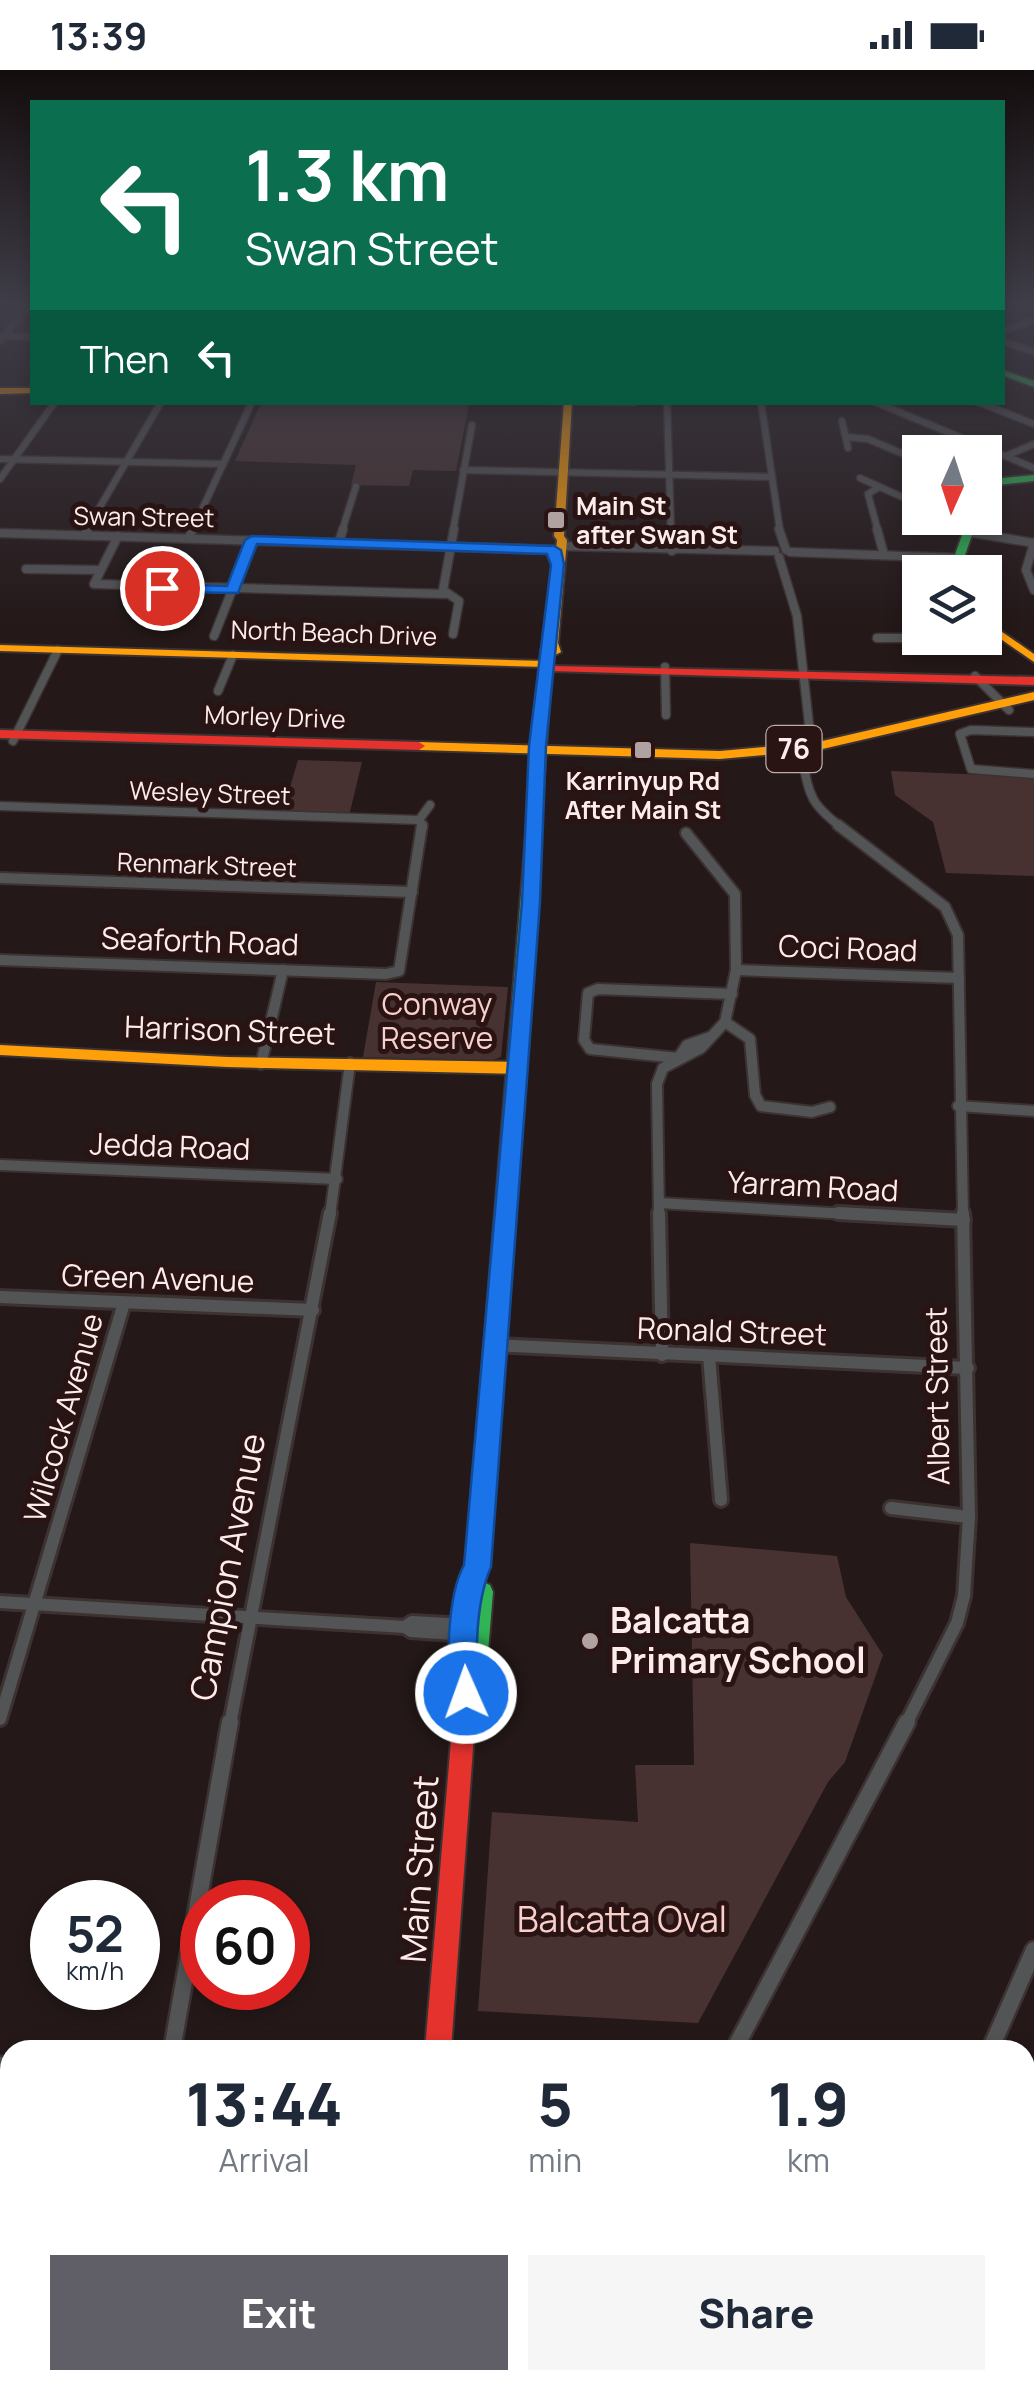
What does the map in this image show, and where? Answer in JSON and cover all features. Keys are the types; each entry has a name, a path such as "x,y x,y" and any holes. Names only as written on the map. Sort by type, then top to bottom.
{"main road":[{"name":"Main Street","path":"439,2040 466,1693 475,1676 472,1630 483,1580 477,1567 571,412"},
{"path":"1002,481 1033,472"},
{"path":"1002,639 1034,659"},
{"name":"North Beach Drive","path":"0,649 1034,679"},
{"name":"76","path":"543,755 691,762 802,756 1014,705 1034,696"},
{"name":"76","path":"543,755 773,752 840,742 1014,705"},
{"name":"Morley Drive","path":"7,737 543,755"},
{"name":"Harrison Street","path":"0,1053 517,1072"}],"street":[{"path":"0,480 48,412"},
{"path":"84,535 156,412"},
{"path":"189,538 247,412"},
{"path":"667,412 672,551"},
{"path":"763,412 810,732"},
{"path":"900,412 1006,456 1033,472"},
{"path":"1004,412 1034,424"},
{"path":"842,421 848,448"},
{"path":"445,594 442,590 449,545 472,424"},
{"path":"846,437 868,439 902,454"},
{"path":"1006,456 1034,444"},
{"path":"0,459 223,464"},
{"path":"463,470 565,477 772,477"},
{"path":"860,478 902,497"},
{"path":"339,542 356,486"},
{"path":"879,487 868,494 884,555"},
{"name":"Swan Street","path":"0,533 902,558"},
{"path":"989,535 1034,543 1026,570 1034,590"},
{"path":"118,536 93,582 98,586 445,594 459,601 453,634"},
{"path":"214,636 252,540"},
{"path":"26,569 100,570"},
{"path":"877,638 902,638"},
{"path":"7,737 58,651"},
{"path":"218,691 232,656"},
{"path":"665,669 666,716"},
{"path":"981,678 1014,705"},
{"path":"1034,732 963,732 969,767 980,772 1034,774"},
{"name":"Albert Street","path":"739,2040 957,1623 967,1576 968,1368 958,1106 958,938 945,907 820,813 809,796 802,756"},
{"path":"412,892 423,827 419,820 430,805"},
{"name":"Wesley Street","path":"0,806 419,820"},
{"path":"662,1355 656,1084 663,1068 696,1051 725,1022 736,970 735,894 686,833"},
{"name":"Renmark Street","path":"0,878 412,892"},
{"name":"Seaforth Road","path":"0,960 386,974 399,971 412,892"},
{"path":"262,1062 284,970"},
{"name":"Coci Road","path":"736,970 958,978"},
{"path":"678,1058 590,1050 584,1040 588,993 598,989 732,994"},
{"path":"725,1022 750,1040 755,1095 762,1106 812,1112 830,1107"},
{"name":"Campion Avenue","path":"174,2040 248,1619 314,1310 354,1066"},
{"path":"958,1106 1034,1111"},
{"name":"Jedda Road","path":"0,1165 337,1179"},
{"name":"Yarram Road","path":"659,1203 964,1220"},
{"name":"Green Avenue","path":"0,1297 314,1310"},
{"name":"Wilcock Avenue","path":"0,1719 124,1303"},
{"name":"Ronald Street","path":"495,1344 968,1368"},
{"path":"709,1356 721,1500"},
{"path":"890,1508 969,1517"},
{"path":"0,1602 406,1627 411,1631 472,1630"},
{"path":"994,2040 1034,1950"}],"green space":[{"path":"257,412 467,412 456,471 413,470 409,486 351,485 356,465 235,461"},
{"path":"298,760 362,762 349,816 282,814"},
{"path":"891,771 1034,777 1034,876 946,873 933,822 895,795"},
{"name":"Conway Reserve","path":"376,982 508,987 501,1057 363,1057"},
{"name":"Balcatta Oval","path":"690,1543 837,1556 846,1597 883,1655 845,1762 828,1782 698,2023 478,2011 492,1812 638,1822 635,1765 694,1765"}],"traffic: fast":[{"path":"1002,481 1034,478"},
{"path":"960,555 967,535"},
{"path":"464,1674 465,1611 477,1567 547,650 552,643"},
{"path":"466,1693 475,1676 482,1592"}],"traffic: slow":[{"path":"555,652 552,643 562,540 559,536 567,412"},
{"path":"1002,635 1034,659"},
{"path":"0,648 546,664"},
{"path":"419,746 720,755 818,746 1034,696"},
{"path":"0,1050 227,1062 518,1068"}],"traffic: jam":[{"path":"554,669 1034,681"},
{"path":"0,734 419,746"},
{"path":"439,2040 466,1693 464,1674"}],"place":[{"name":"Main St after Swan St","path":"556,520"},
{"name":"Karrinyup Rd After Main St","path":"643,750"},
{"name":"Balcatta Primary School","path":"590,1641"}],"route":[{"path":"162,588 233,590 252,540 554,550 553,560 558,564 533,804 537,810 531,902 477,1567 470,1580 465,1635 462,1674 466,1693"}]}
